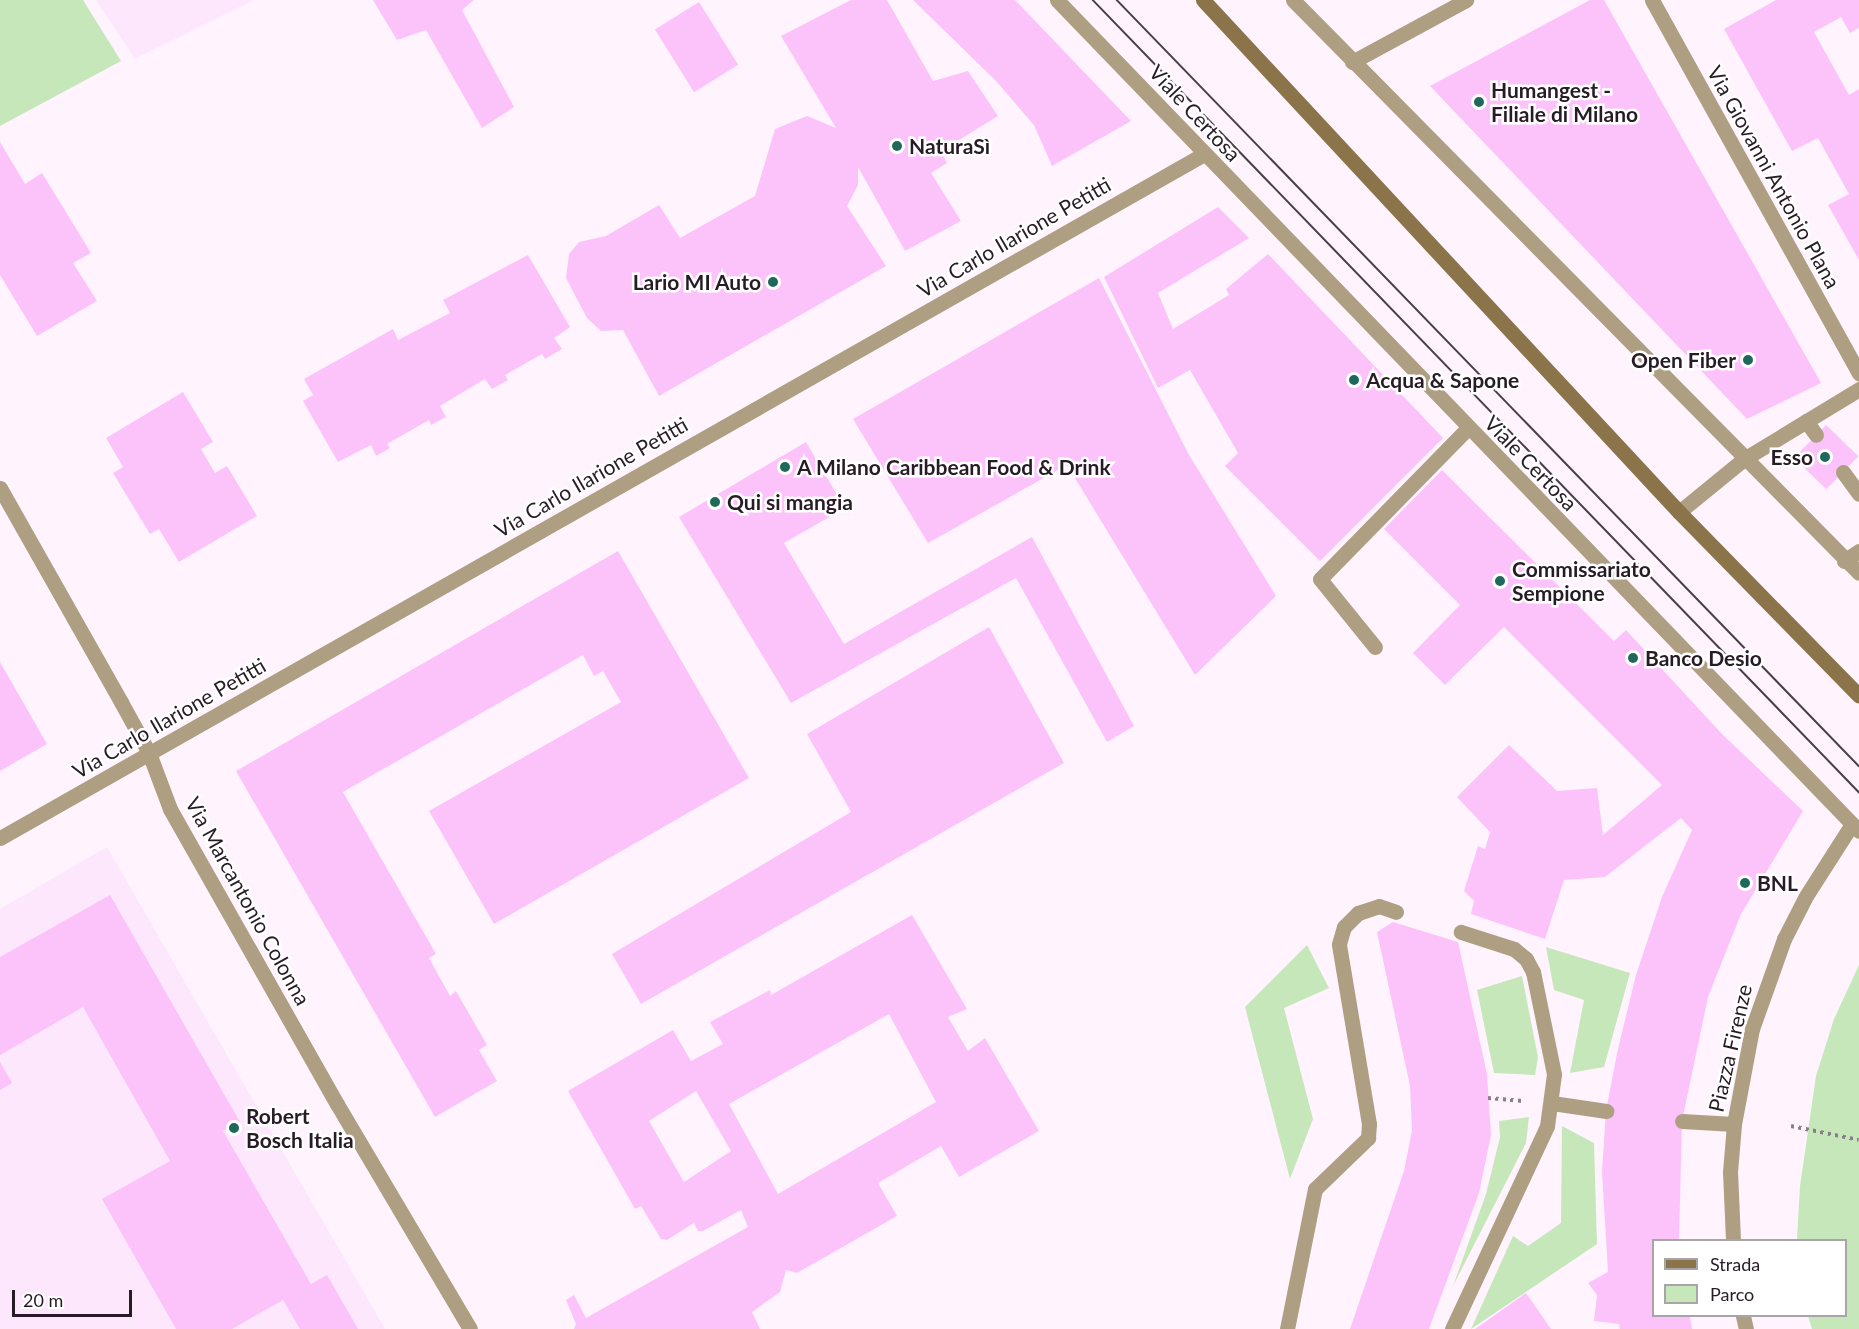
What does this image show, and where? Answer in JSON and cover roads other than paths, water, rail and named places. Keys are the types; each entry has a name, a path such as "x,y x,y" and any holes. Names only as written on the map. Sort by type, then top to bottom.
{"main road":[{"path":"1203,0 1679,512 1859,696"}],"street":[{"name":"Viale Certosa","path":"1057,0 1856,828"},
{"path":"1293,0 1844,561 1859,573"},
{"path":"1353,62 1466,0"},
{"name":"Via Giovanni Antonio Plana","path":"1652,0 1859,374"},
{"name":"Via Carlo Ilarione Petitti","path":"0,838 1204,154"},
{"path":"1679,512 1744,459 1859,389"},
{"path":"1806,422 1816,435"},
{"path":"1375,647 1320,579 1468,428"},
{"path":"1843,472 1859,494"},
{"name":"Via Marcantonio Colonna","path":"0,488 148,753 170,808 337,1104 470,1329"},
{"path":"1844,561 1859,551"},
{"name":"Piazza Firenze","path":"1732,1239 1730,1172 1734,1124 1752,1029 1766,983 1806,896 1856,828"},
{"path":"1287,1329 1315,1189 1368,1138 1369,1124 1339,944 1344,927 1358,913 1378,906 1396,912"},
{"path":"1452,1329 1547,1126 1552,1103 1554,1074 1533,972 1526,959 1514,949 1461,932"},
{"path":"1552,1103 1606,1111"},
{"path":"1682,1121 1734,1124"}],"tram line":[{"path":"1093,0 1859,792"},
{"path":"1117,0 1859,766"}],"place":[{"name":"Humangest - Filiale di Milano","path":"1479,102"},
{"name":"NaturaSì","path":"897,146"},
{"name":"Lario MI Auto","path":"773,282"},
{"name":"Open Fiber","path":"1748,360"},
{"name":"Acqua & Sapone","path":"1354,380"},
{"name":"Esso","path":"1825,457"},
{"name":"A Milano Caribbean Food & Drink","path":"785,467"},
{"name":"Qui si mangia","path":"715,502"},
{"name":"Commissariato Sempione","path":"1500,581"},
{"name":"Banco Desio","path":"1633,658"},
{"name":"BNL","path":"1745,883"},
{"name":"Robert Bosch Italia","path":"234,1128"}]}
